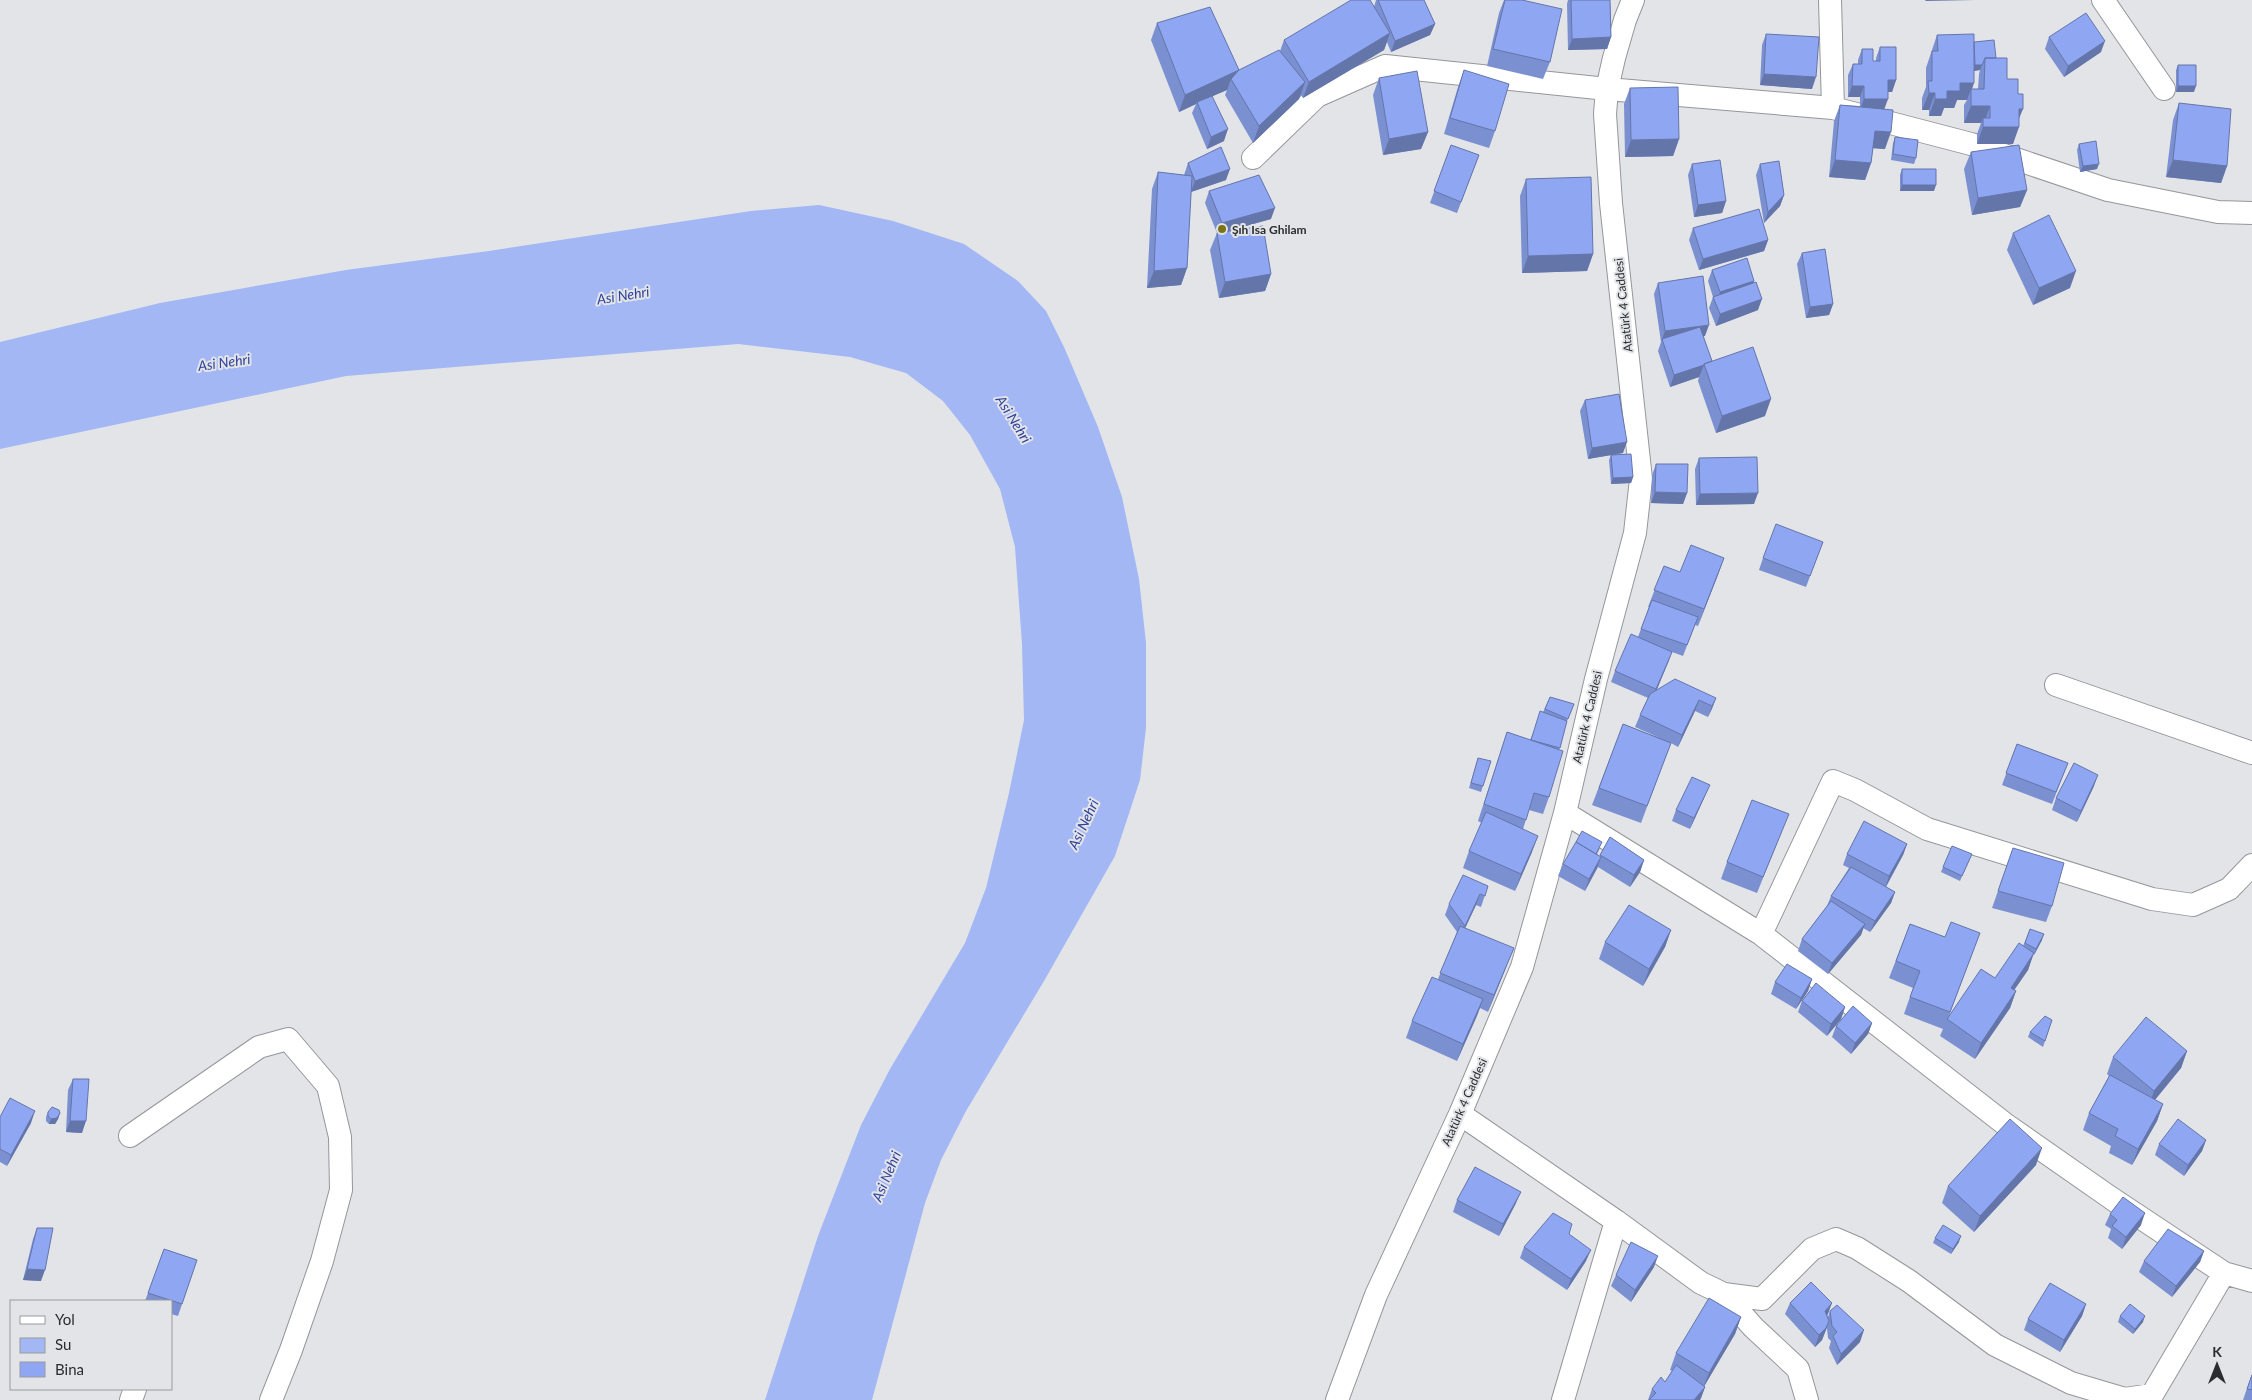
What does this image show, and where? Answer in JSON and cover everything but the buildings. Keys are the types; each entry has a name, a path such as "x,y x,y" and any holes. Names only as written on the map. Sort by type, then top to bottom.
{"street":[{"name":"Atatürk 4 Caddesi","path":"1338,1400 1376,1295 1460,1114 1522,967 1565,813 1596,679 1634,533 1641,479 1611,203 1605,114 1608,89 1625,20 1633,0"},
{"path":"1830,0 1834,108"},
{"path":"2103,0 2164,89"},
{"path":"1253,158 1318,96 1385,66 1608,89 1834,108 1971,144 2108,190 2218,212 2252,213"},
{"path":"2056,684 2252,753"},
{"path":"1761,934 1833,781 1855,790 1927,829 2152,899 2194,905 2229,889 2252,865"},
{"path":"1565,813 1761,934 2005,1124 2110,1198 2224,1273 2252,1281"},
{"path":"130,1136 259,1047 288,1040 328,1086 340,1137 341,1190 322,1261 291,1350 271,1400"},
{"path":"1460,1114 1616,1221 1701,1283 1724,1294 1762,1299 1812,1249 1836,1239 1857,1248 1909,1281 1995,1345 2071,1383 2125,1399 2151,1398 2224,1273"},
{"path":"1563,1400 1616,1221"},
{"path":"1724,1294 1753,1327 1798,1369 1806,1400"}],"water":[{"name":"Asi Nehri","path":"819,205 893,221 964,244 1018,281 1046,311 1064,347 1098,427 1122,497 1139,579 1146,643 1146,728 1140,780 1115,856 1044,981 966,1111 941,1160 925,1203 872,1400 765,1400 818,1236 861,1125 890,1069 965,943 986,888 1009,793 1024,720 1022,644 1015,547 1000,489 970,435 943,401 906,373 850,357 738,344 346,376 0,449 0,342 160,303 346,270 489,251 751,211"}],"place":[{"name":"Şıh Isa Ghilam","path":"1222,229"}]}
